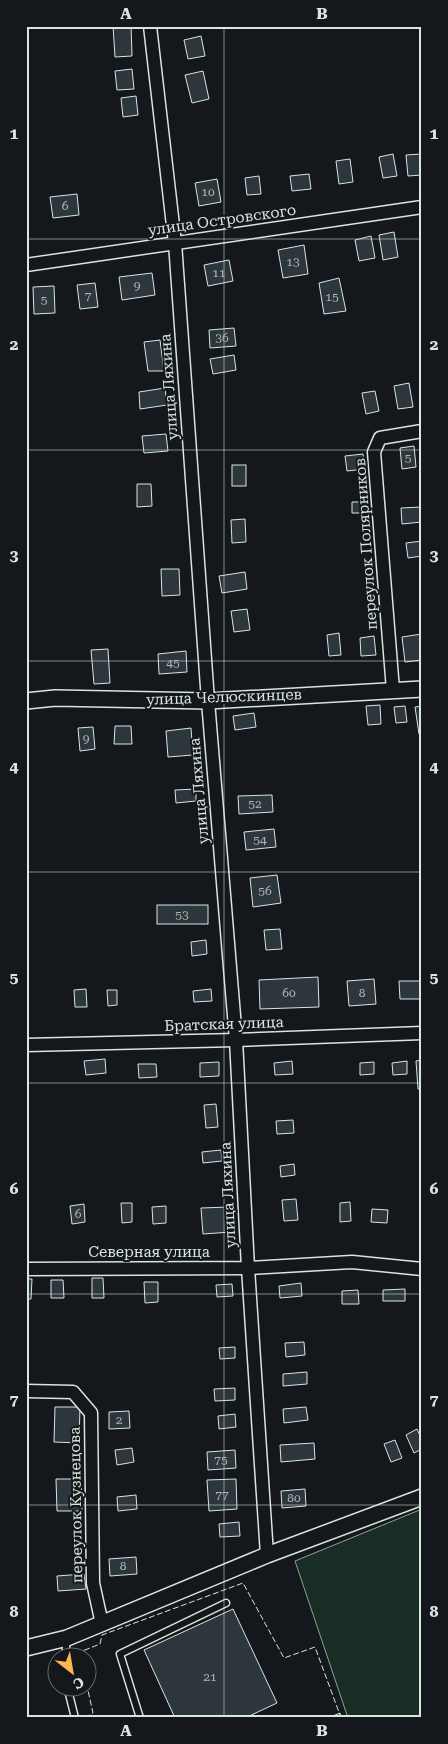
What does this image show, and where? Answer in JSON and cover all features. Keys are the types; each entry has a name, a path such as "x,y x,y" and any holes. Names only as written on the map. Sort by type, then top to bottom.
{"street":[{"name":"улица Ляхина","path":"150,26 175,243 208,701 236,1040 248,1268 267,1555"},
{"name":"улица Островского","path":"26,265 422,208"},
{"name":"переулок Полярников","path":"393,690 374,452 380,438 422,431"},
{"name":"улица Челюскинцев","path":"26,701 55,698 208,701 422,689"},
{"name":"Братская улица","path":"26,1045 422,1033"},
{"name":"Северная улица","path":"26,1269 248,1268 352,1262 422,1269"},
{"name":"переулок Кузнецова","path":"26,1391 74,1392 91,1413 93,1583 102,1624"},
{"path":"26,1648 67,1638 267,1555 422,1497"}],"lane":[{"path":"140,1718 120,1654 226,1603"},
{"path":"66,1646 67,1638"},
{"path":"70,1696 75,1718"}],"green space":[{"path":"422,1509 422,1718 348,1718 295,1561"}],"building":[{"path":"113,26 131,26 132,56 115,57"},
{"path":"201,36 205,56 188,59 184,40"},
{"path":"132,69 134,89 117,90 115,71"},
{"path":"203,71 209,99 192,103 185,75"},
{"path":"136,96 138,115 123,117 121,98"},
{"path":"393,154 397,176 383,178 379,157"},
{"path":"421,154 422,175 408,176 406,155"},
{"path":"350,159 353,182 339,184 336,161"},
{"path":"309,174 311,189 292,191 290,176"},
{"path":"259,176 261,194 247,195 245,178"},
{"path":"217,179 221,202 199,206 195,183"},
{"path":"77,194 79,215 53,218 50,197"},
{"path":"394,232 398,257 383,260 379,235"},
{"path":"371,236 375,258 359,261 355,240"},
{"path":"304,245 308,274 283,278 278,250"},
{"path":"229,260 233,281 208,286 204,265"},
{"path":"152,273 155,295 122,300 119,277"},
{"path":"339,278 346,311 324,314 319,283"},
{"path":"95,283 98,307 80,309 77,285"},
{"path":"54,286 55,313 34,314 33,287"},
{"path":"234,328 236,346 210,348 209,330"},
{"path":"160,340 164,371 148,371 144,342"},
{"path":"234,355 236,370 213,374 210,359"},
{"path":"409,383 413,407 398,409 394,386"},
{"path":"165,388 167,405 140,409 139,392"},
{"path":"375,391 379,411 366,414 362,393"},
{"path":"166,434 168,451 144,453 142,436"},
{"path":"414,446 416,467 402,469 400,448"},
{"path":"363,454 365,469 347,471 345,456"},
{"path":"232,465 246,465 246,486 232,486"},
{"path":"137,484 151,484 152,506 137,507"},
{"path":"352,502 368,502 369,513 352,513"},
{"path":"421,507 422,522 402,524 401,508"},
{"path":"245,519 246,542 232,543 231,520"},
{"path":"422,541 422,556 408,558 406,543"},
{"path":"161,569 179,569 180,595 162,596"},
{"path":"245,572 247,589 222,593 219,576"},
{"path":"247,609 250,630 234,632 231,611"},
{"path":"339,633 341,655 329,656 327,635"},
{"path":"422,634 422,660 405,662 402,637"},
{"path":"374,636 376,655 361,656 360,638"},
{"path":"108,649 110,683 94,684 91,650"},
{"path":"186,651 187,672 159,674 158,654"},
{"path":"380,705 381,724 368,725 366,706"},
{"path":"405,706 407,722 396,723 394,707"},
{"path":"422,706 422,734 419,734 415,707"},
{"path":"254,713 256,727 235,730 233,716"},
{"path":"115,726 131,726 132,744 114,744"},
{"path":"93,727 95,749 80,751 78,728"},
{"path":"191,728 193,755 168,757 166,731"},
{"path":"196,789 196,801 176,803 175,790"},
{"path":"272,795 273,812 239,814 238,796"},
{"path":"274,829 276,847 246,850 244,832"},
{"path":"277,875 281,903 253,907 250,878"},
{"path":"157,905 208,905 208,924 157,924"},
{"path":"280,929 282,949 266,950 264,930"},
{"path":"206,940 207,954 192,956 191,942"},
{"path":"318,977 319,1007 260,1009 259,980"},
{"path":"374,979 376,1004 349,1006 347,981"},
{"path":"399,981 422,981 422,999 400,999"},
{"path":"86,989 87,1007 75,1007 74,990"},
{"path":"211,989 212,1001 194,1002 193,991"},
{"path":"107,990 117,990 117,1005 108,1006"},
{"path":"105,1059 106,1073 86,1075 84,1061"},
{"path":"422,1060 422,1089 418,1089 416,1061"},
{"path":"292,1061 293,1074 275,1075 274,1063"},
{"path":"407,1061 407,1074 393,1075 392,1063"},
{"path":"219,1062 219,1076 200,1077 200,1063"},
{"path":"374,1062 374,1074 360,1075 360,1063"},
{"path":"138,1064 156,1064 157,1077 139,1078"},
{"path":"216,1104 218,1127 206,1128 204,1105"},
{"path":"293,1120 294,1133 277,1134 276,1121"},
{"path":"221,1150 222,1161 203,1163 202,1152"},
{"path":"294,1164 295,1175 281,1177 280,1166"},
{"path":"296,1199 298,1220 284,1221 282,1200"},
{"path":"350,1202 351,1221 340,1222 340,1203"},
{"path":"121,1203 132,1203 132,1222 122,1223"},
{"path":"84,1204 85,1222 72,1224 70,1206"},
{"path":"166,1206 166,1223 153,1224 152,1207"},
{"path":"229,1207 231,1232 203,1234 201,1208"},
{"path":"372,1209 388,1210 387,1223 371,1222"},
{"path":"92,1278 103,1278 104,1298 92,1298"},
{"path":"26,1279 32,1279 31,1299 26,1299"},
{"path":"51,1280 63,1280 64,1298 51,1298"},
{"path":"144,1282 158,1282 158,1302 145,1303"},
{"path":"301,1283 302,1296 280,1298 279,1286"},
{"path":"232,1284 233,1296 217,1297 216,1285"},
{"path":"405,1289 405,1301 383,1301 383,1290"},
{"path":"358,1290 359,1304 342,1304 342,1291"},
{"path":"304,1342 305,1355 286,1357 285,1343"},
{"path":"235,1347 235,1358 220,1359 219,1348"},
{"path":"307,1372 307,1384 283,1386 283,1374"},
{"path":"235,1388 235,1400 215,1401 214,1389"},
{"path":"55,1407 80,1407 79,1443 54,1442"},
{"path":"306,1407 308,1420 284,1423 283,1409"},
{"path":"129,1411 130,1428 109,1429 109,1412"},
{"path":"235,1414 236,1427 219,1429 218,1416"},
{"path":"417,1429 422,1440 422,1449 414,1453 406,1435"},
{"path":"395,1440 402,1458 391,1462 384,1444"},
{"path":"314,1443 315,1459 281,1462 280,1445"},
{"path":"132,1448 134,1462 117,1465 115,1450"},
{"path":"235,1450 236,1468 208,1470 207,1452"},
{"path":"56,1479 81,1479 82,1511 57,1511"},
{"path":"236,1479 237,1509 209,1511 207,1480"},
{"path":"305,1489 306,1506 282,1508 281,1491"},
{"path":"136,1495 137,1509 118,1511 117,1497"},
{"path":"239,1522 240,1536 220,1537 219,1524"},
{"path":"136,1557 137,1574 110,1576 109,1559"},
{"path":"84,1574 86,1589 58,1591 57,1576"},
{"path":"233,1609 277,1703 245,1718 175,1718 144,1650"},
{"path":"340,1713 341,1718 328,1718"}],"fence":[{"path":"95,1646 100,1644 102,1635 243,1583 284,1658 315,1647 340,1715"},
{"path":"85,1718 93,1713 89,1696"}]}
